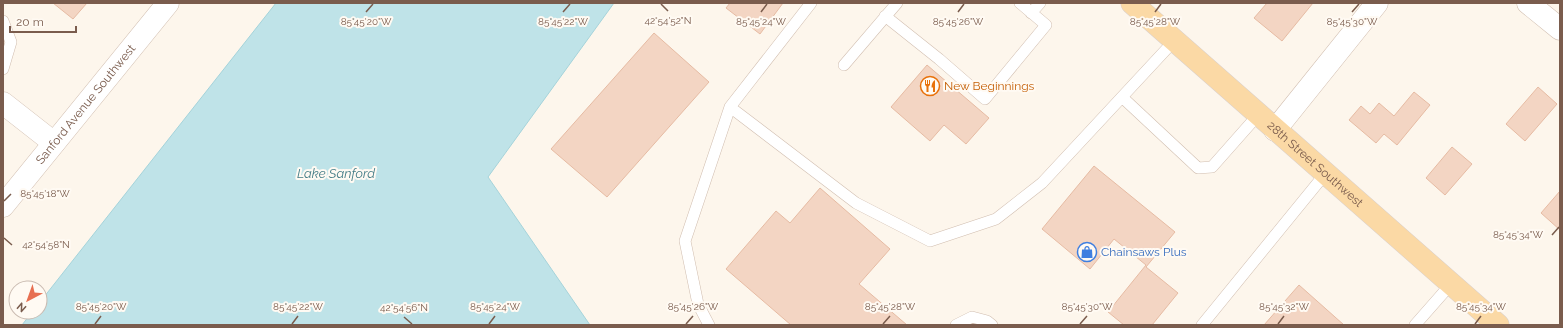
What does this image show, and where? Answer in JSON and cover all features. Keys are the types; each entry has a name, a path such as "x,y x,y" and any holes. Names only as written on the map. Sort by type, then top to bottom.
{"main road":[{"name":"28th Street Southwest","path":"1132,3 1498,325"}],"street":[{"name":"Sanford Avenue Southwest","path":"3,206 168,3"},
{"path":"1275,130 1377,3"},
{"path":"1528,3 1560,29"},
{"path":"3,103 54,143"}],"lane":[{"path":"709,325 698,304 685,242 730,107 811,3"},
{"path":"844,65 897,3"},
{"path":"885,16 939,59 985,99 1046,25 1020,3"},
{"path":"1031,13 1040,3"},
{"path":"3,21 11,42 3,69"},
{"path":"730,107 856,203 930,241 996,219 1042,183 1123,98 1174,41"},
{"path":"1123,98 1198,168 1212,167 1258,115"},
{"path":"1202,325 1325,174"},
{"path":"1415,325 1451,284"},
{"path":"956,325 972,317 987,321 992,325"}],"water":[{"name":"Lake Sanford","path":"276,3 614,3 488,177 590,325 22,325 26,320 48,320 48,292"}],"building":[{"path":"53,3 87,3 73,19"},
{"path":"730,3 783,3 760,34 726,8"},
{"path":"1267,3 1313,3 1282,41 1254,18"},
{"path":"654,33 709,82 607,197 551,149"},
{"name":"New Beginnings","path":"927,65 989,118 966,144 944,125 930,141 891,107"},
{"path":"1538,87 1557,104 1525,141 1506,124"},
{"path":"1414,92 1430,105 1397,145 1384,134 1376,143 1349,120 1361,106 1370,114 1379,103 1394,116"},
{"path":"1452,147 1472,164 1445,195 1426,178"},
{"name":"Chainsaws Plus","path":"1094,166 1175,232 1146,267 1178,293 1152,325 1124,325 1108,312 1146,265 1114,239 1090,269 1042,229"},
{"path":"820,188 890,249 859,284 907,325 791,325 726,269 776,211 790,223"},
{"path":"1560,191 1560,230 1541,213"},
{"path":"1299,285 1344,325 1264,325"}],"place":[{"name":"New Beginnings","path":"930,86"},
{"name":"Chainsaws Plus","path":"1087,252"}]}
